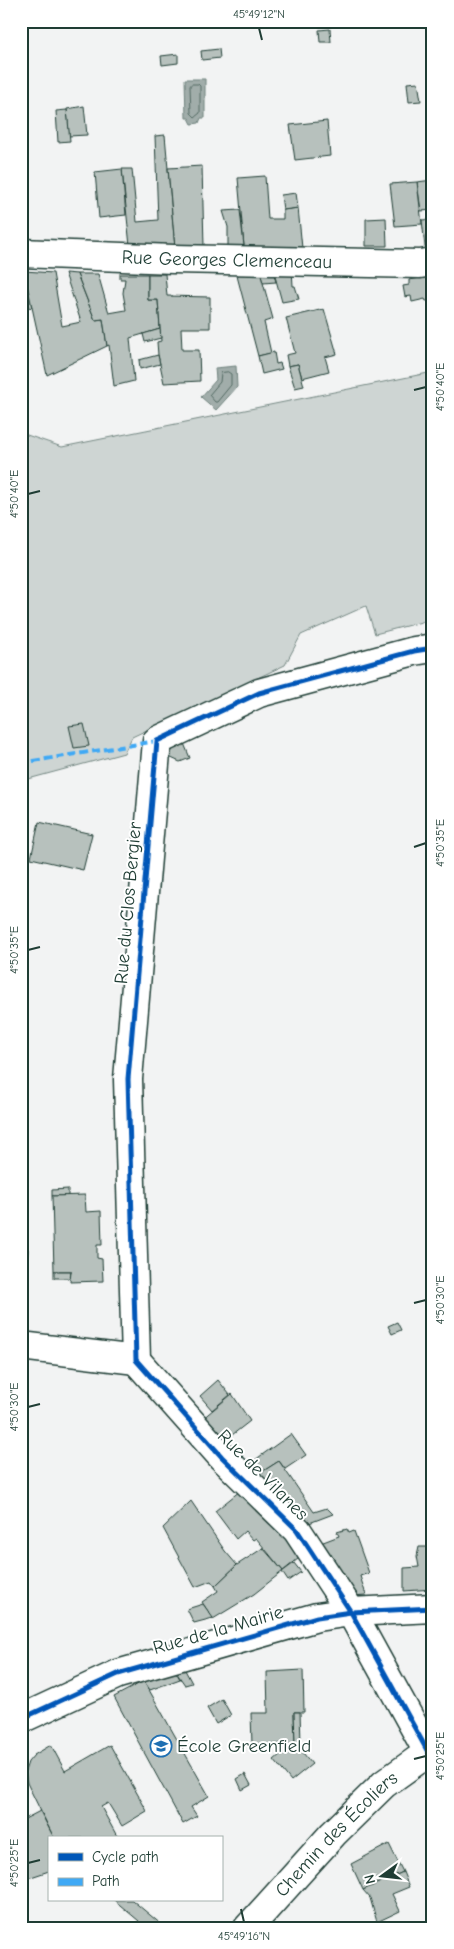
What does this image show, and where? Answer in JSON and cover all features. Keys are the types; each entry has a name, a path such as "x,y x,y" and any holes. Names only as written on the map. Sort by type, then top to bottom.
{"street":[{"name":"Rue Georges Clemenceau","path":"21,253 183,259 420,264 433,262"},
{"name":"Rue du Clos Bergier","path":"136,1360 128,1079 157,741 259,693 414,651 433,648"},
{"path":"21,1346 136,1360"},
{"name":"Rue de Vilanes","path":"136,1360 222,1458 297,1530 351,1612 430,1751"},
{"name":"Rue de la Mairie","path":"21,1719 118,1674 317,1617 351,1612 433,1608"},
{"name":"Chemin des Écoliers","path":"248,1928 333,1834 384,1784 430,1751"}],"shaded area":[{"path":"433,372 433,619 375,634 366,606 301,635 285,665 132,737 124,753 21,781 21,433 62,447"}],"water":[{"path":"185,79 205,79 205,118 201,118 199,123 192,124 189,118 186,118"},
{"path":"236,366 237,387 216,410 201,397 216,380 215,368"}],"building":[{"path":"330,29 331,42 320,42 319,30"},
{"path":"219,49 220,58 202,60 201,51"},
{"path":"178,54 178,63 162,65 161,56"},
{"path":"418,82 421,101 409,102 407,83"},
{"path":"84,106 87,135 69,136 67,109"},
{"path":"67,110 70,141 58,142 56,111"},
{"path":"327,121 330,156 295,160 290,125"},
{"path":"165,135 175,248 130,246 122,169 132,169 137,222 158,220 155,136"},
{"path":"202,166 204,247 175,248 168,168"},
{"path":"122,169 126,215 99,218 95,172"},
{"path":"265,176 268,219 283,219 283,210 298,208 302,248 244,246 238,178"},
{"path":"433,180 433,210 421,211 417,182"},
{"path":"417,182 422,224 395,226 390,184"},
{"path":"296,193 298,208 283,210 281,195"},
{"path":"240,210 244,246 228,247 228,227 223,211"},
{"path":"386,218 387,246 366,246 366,219"},
{"path":"433,219 433,246 425,247 422,220"},
{"path":"273,269 276,282 263,283 260,272"},
{"path":"273,269 292,269 293,286 295,286 299,299 282,302"},
{"path":"21,271 24,271 32,307 29,308 28,305 21,306"},
{"path":"24,271 53,273 62,326 81,322 65,273 77,274 95,320 103,319 107,346 47,375"},
{"path":"236,272 260,272 273,319 264,322 271,353 258,356"},
{"path":"77,274 98,274 109,313 126,310 123,293 125,279 120,279 120,274 148,274 148,300 158,300 160,329 130,338 134,381 114,386 109,345 107,346 103,319 95,320"},
{"path":"148,274 165,274 167,296 210,297 210,328 181,328 182,350 199,350 200,381 164,383 157,342 161,341 158,300 148,300"},
{"path":"433,276 433,300 426,301 425,299 412,302 411,296 405,297 403,286 409,285 409,280"},
{"path":"324,309 337,354 325,357 329,371 302,378 298,364 288,366 286,355 295,353 286,318"},
{"path":"160,329 161,338 145,342 143,334"},
{"path":"274,352 276,364 280,363 282,369 262,374 258,356"},
{"path":"158,355 160,364 140,369 139,360"},
{"path":"298,364 304,386 295,388 288,366"},
{"path":"84,724 89,746 74,748 69,726"},
{"path":"183,741 190,758 180,762 169,757 176,743"},
{"path":"39,822 92,834 83,870 31,858"},
{"path":"68,1189 68,1196 52,1196 52,1190"},
{"path":"85,1195 86,1212 101,1211 102,1245 97,1245 97,1258 102,1259 103,1281 70,1282 71,1271 54,1271 52,1196"},
{"path":"21,1248 28,1249 26,1282 21,1282"},
{"path":"54,1271 71,1271 70,1278 54,1278"},
{"path":"397,1322 401,1330 392,1334 388,1326"},
{"path":"218,1380 230,1395 212,1410 200,1396"},
{"path":"232,1394 250,1421 223,1442 202,1419"},
{"path":"291,1434 306,1455 285,1469 279,1461 257,1475 248,1465"},
{"path":"279,1461 314,1512 327,1508 333,1514 304,1525 257,1475"},
{"path":"240,1491 304,1554 283,1571 256,1538 253,1540 245,1531 236,1539 215,1511"},
{"path":"191,1501 225,1551 237,1565 215,1586 211,1581 195,1587 163,1528"},
{"path":"347,1529 349,1533 354,1531 369,1573 360,1576 366,1595 352,1596 318,1544 339,1536 337,1532"},
{"path":"419,1547 433,1547 433,1589 404,1591 404,1568 419,1567 417,1556"},
{"path":"263,1548 283,1571 254,1594 213,1619 202,1602 218,1591 215,1586 237,1565"},
{"path":"294,1563 301,1572 288,1581 282,1572"},
{"path":"203,1604 213,1618 194,1623 187,1609"},
{"path":"185,1670 192,1683 185,1685 176,1672"},
{"path":"303,1670 304,1712 294,1712 295,1743 312,1764 291,1781 274,1760 281,1754 281,1744 252,1745 251,1713 268,1713 267,1672"},
{"path":"176,1672 180,1679 150,1690 144,1681"},
{"name":"École Greenfield","path":"144,1681 209,1796 191,1807 197,1816 183,1824 114,1697"},
{"path":"222,1699 231,1715 216,1724 207,1708"},
{"path":"294,1712 300,1712 301,1743 295,1743"},
{"path":"51,1745 65,1771 110,1745 147,1811 122,1826 108,1803 101,1807 117,1836 53,1836 27,1783 25,1771 28,1762 34,1755"},
{"path":"245,1774 251,1785 242,1790 237,1779"},
{"path":"40,1811 53,1836 48,1836 48,1871 25,1879 27,1886 21,1887 21,1821"},
{"path":"389,1844 403,1872 363,1890 351,1864"},
{"path":"403,1872 409,1887 392,1894 400,1911 377,1922 370,1898 363,1890"},
{"path":"116,1902 134,1902 162,1925 161,1928 134,1928 139,1921"}],"marked path":[{"path":"21,763 157,741"}],"cycle path":[{"path":"428,1752 351,1612 297,1530 222,1457 136,1360 128,1079 157,741 259,693 414,651 433,648"},
{"path":"21,1719 118,1674 317,1617 351,1612 433,1608"}],"place":[{"name":"École Greenfield","path":"161,1746"}]}
